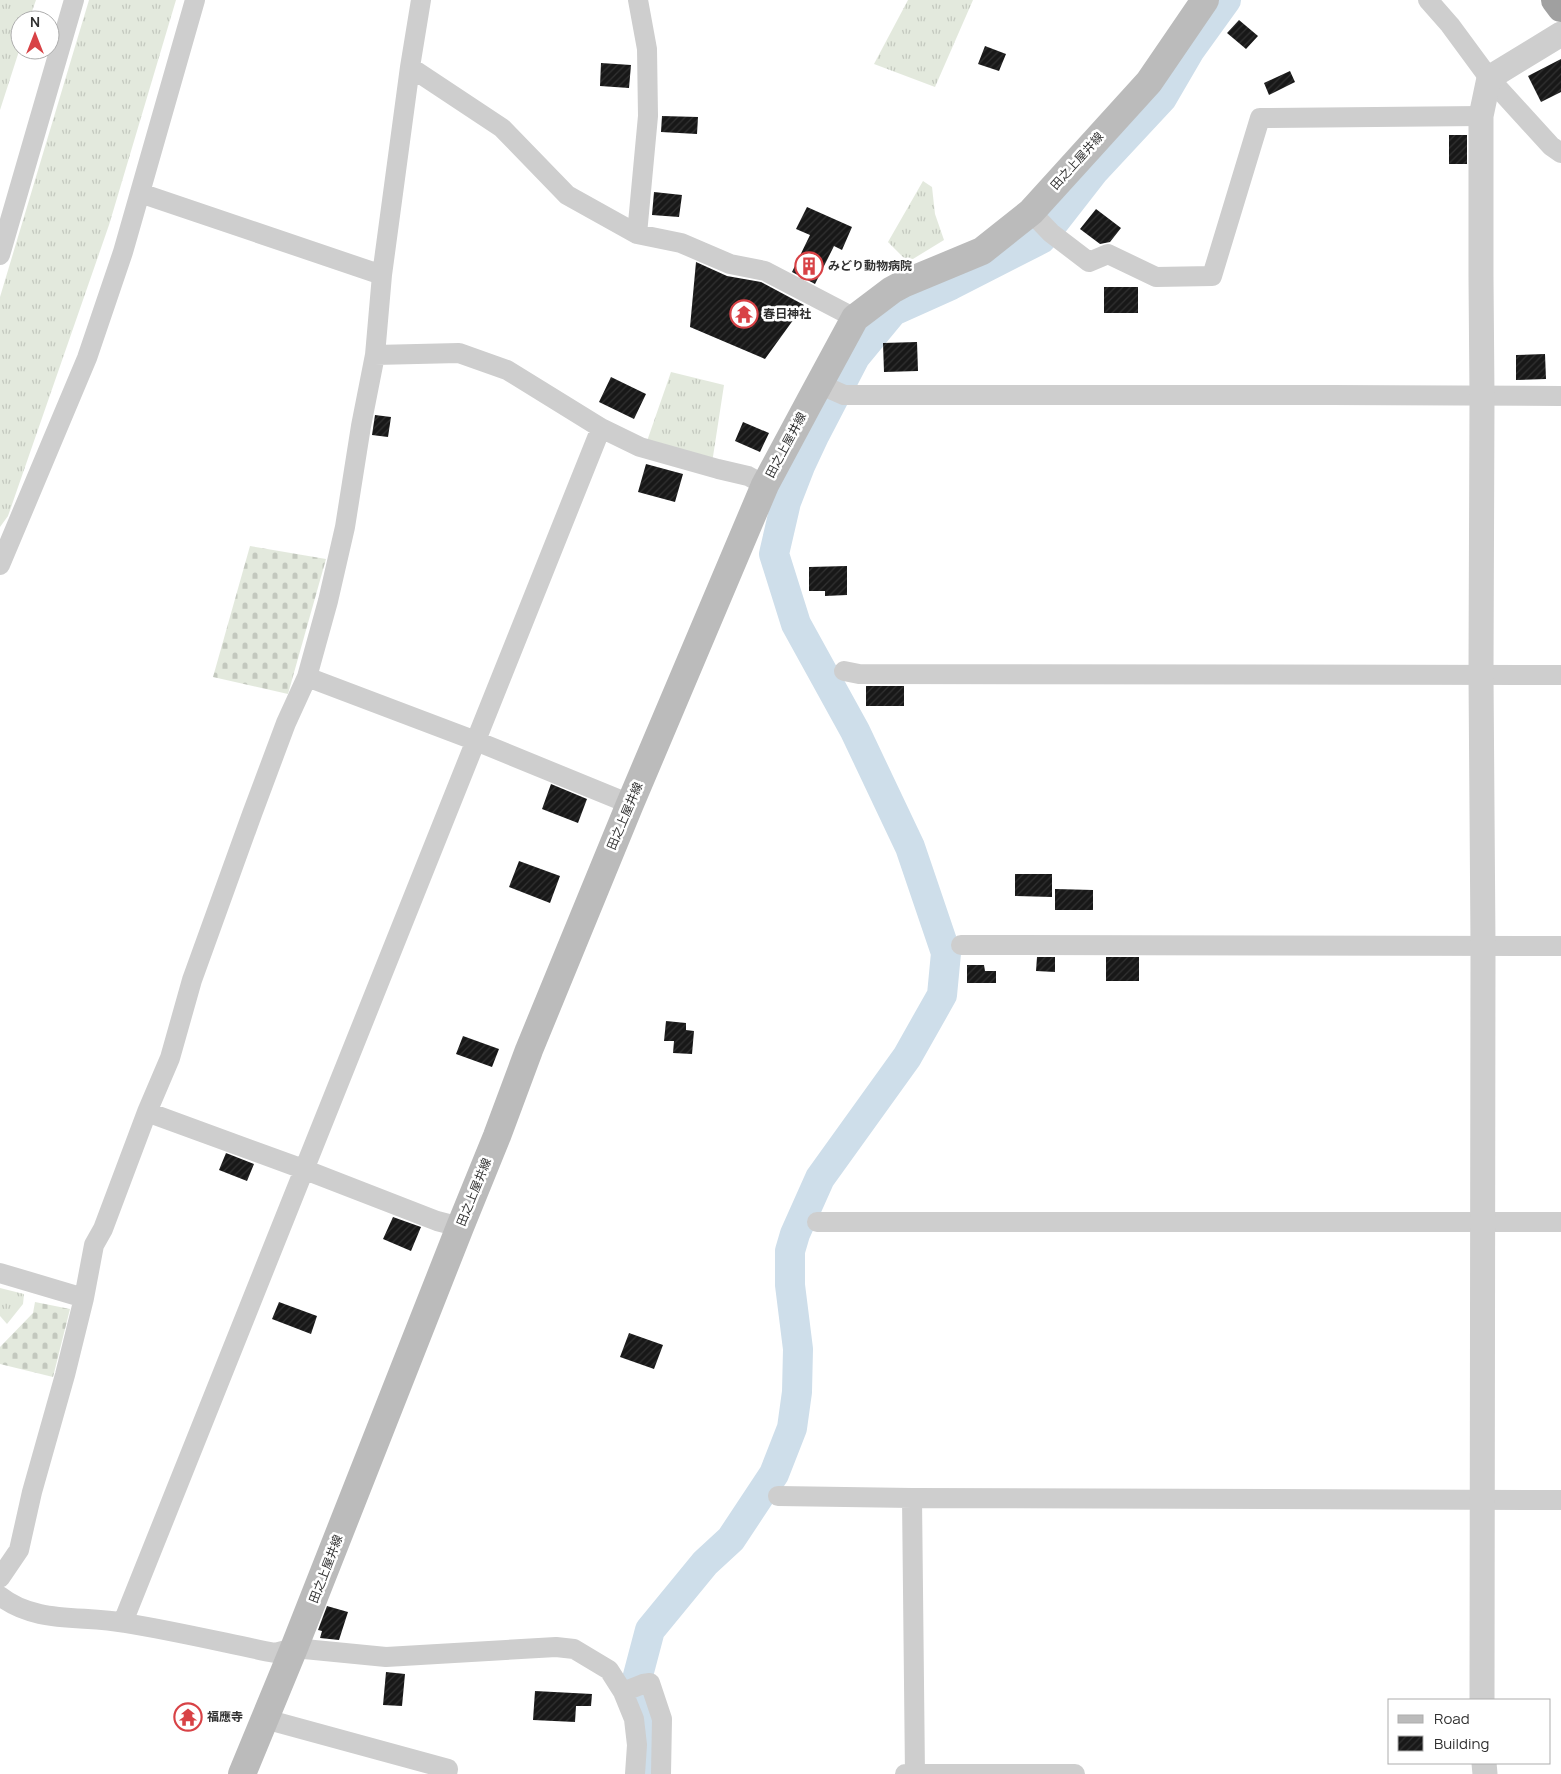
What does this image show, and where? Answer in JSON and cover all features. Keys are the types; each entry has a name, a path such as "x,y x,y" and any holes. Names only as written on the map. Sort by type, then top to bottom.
{"highway":[{"path":"1555,0 1561,8"}],"main road":[{"name":"田之上屋井線","path":"242,1774 294,1648 460,1226 498,1136 529,1050 630,804 765,485 819,384 855,318 892,290 982,251 1041,222 1149,82 1205,0"}],"street":[{"path":"0,254 74,0"},
{"path":"0,565 87,358 123,252 195,0"},
{"path":"0,1578 19,1550 32,1492 66,1375 94,1245 103,1229 147,1112 170,1058 192,980 286,723 307,676 328,601 345,527 361,426 375,355 382,275 421,0"},
{"path":"637,234 648,116 647,49 638,0"},
{"path":"1428,0 1450,25 1489,78 1551,146 1561,153"},
{"path":"1482,1699 1481,116 1489,78 1561,34"},
{"path":"410,67 502,128 567,195 637,234 681,244 730,264 765,271 855,318"},
{"path":"1041,222 1089,262 1108,254 1156,277 1212,276 1260,118 1481,116"},
{"path":"140,193 382,275"},
{"path":"375,355 460,353 507,370 601,428 640,447 748,476 765,485"},
{"path":"819,384 844,395 1330,394 1482,397 1561,396"},
{"path":"123,1622 601,428"},
{"path":"844,671 859,674 1561,675"},
{"path":"307,676 476,741 630,804"},
{"path":"961,945 1561,946"},
{"path":"147,1112 303,1169 437,1221 460,1226"},
{"path":"817,1222 1561,1222"},
{"path":"0,1273 84,1298"},
{"path":"778,1496 1561,1500"},
{"path":"912,1498 915,1774"},
{"path":"0,1596 9,1603 41,1615 123,1622 275,1653 294,1648 386,1656 556,1647 574,1649 609,1670 632,1688 637,1745 635,1774"},
{"path":"632,1688 650,1683 662,1719 661,1774"},
{"path":"265,1720 448,1769 447,1774"},
{"path":"905,1774 1074,1774"}],"green space":[{"path":"0,0 36,0 32,10 10,10 10,60 16,60 0,110"},
{"path":"89,0 176,0 109,225 8,516 0,527 0,297"},
{"path":"908,0 973,0 935,87 874,64"},
{"path":"923,181 932,187 935,214 944,240 908,262 888,242"},
{"path":"671,372 724,385 712,463 646,444"},
{"path":"250,546 326,559 288,694 213,677"},
{"path":"0,1288 24,1294 23,1304 7,1324 0,1316"},
{"path":"35,1302 70,1309 53,1377 0,1364 0,1347 33,1313"}],"building":[{"path":"1239,20 1258,36 1246,49 1227,33"},
{"path":"985,46 1006,54 999,71 978,64"},
{"path":"1561,59 1561,92 1541,102 1528,76"},
{"path":"601,63 631,65 629,88 600,86"},
{"path":"1290,71 1295,82 1269,95 1264,83"},
{"path":"662,116 698,117 697,134 661,132"},
{"path":"1449,135 1467,135 1467,164 1449,164"},
{"path":"654,192 682,195 679,217 652,215"},
{"path":"807,207 852,227 842,250 834,246 815,284 792,272 810,235 796,229"},
{"path":"1096,209 1121,228 1110,242 1100,244 1080,229"},
{"name":"春日神社","path":"696,262 727,276 761,282 804,305 765,359 690,327"},
{"path":"1104,287 1138,287 1138,313 1104,313"},
{"path":"917,342 918,371 884,372 883,343"},
{"path":"1545,354 1546,379 1516,380 1516,355"},
{"path":"611,377 646,394 634,419 599,402"},
{"path":"375,415 391,417 388,437 372,435"},
{"path":"743,422 769,433 760,452 735,441"},
{"path":"646,464 683,474 675,502 638,492"},
{"path":"847,566 847,595 825,596 825,591 809,591 809,567"},
{"path":"866,686 904,686 904,706 866,706"},
{"path":"551,784 587,799 578,823 542,809"},
{"path":"519,861 560,876 550,903 509,887"},
{"path":"1015,874 1052,874 1052,897 1015,896"},
{"path":"1055,889 1093,890 1093,910 1055,910"},
{"path":"1037,957 1055,957 1055,972 1036,971"},
{"path":"1106,957 1139,957 1139,981 1106,981"},
{"path":"967,965 984,965 985,971 996,971 996,983 967,983"},
{"path":"666,1021 686,1023 686,1030 694,1031 692,1054 673,1053 674,1041 664,1041"},
{"path":"463,1036 499,1049 492,1067 456,1054"},
{"path":"226,1153 254,1164 247,1181 219,1170"},
{"path":"393,1217 421,1227 411,1251 383,1239"},
{"path":"279,1302 317,1316 311,1334 272,1319"},
{"path":"629,1333 663,1345 654,1369 620,1357"},
{"path":"327,1606 348,1612 339,1640 320,1638 322,1631 318,1630"},
{"path":"386,1672 405,1674 402,1706 383,1705"},
{"path":"535,1691 592,1694 591,1706 576,1706 575,1722 533,1720"}],"waterway":[{"path":"650,1774 651,1758 636,1683 650,1630 705,1563 731,1539 774,1474 792,1428 797,1392 798,1349 790,1285 790,1251 795,1234 820,1178 907,1057 942,995 946,953 910,847 855,731 796,624 774,554 786,502 815,434 855,357 893,311 951,285 1041,239 1094,171 1162,98 1190,50 1226,0"}],"place":[{"name":"みどり動物病院","path":"809,266"},
{"name":"春日神社","path":"744,314"},
{"name":"福應寺","path":"188,1717"}]}
